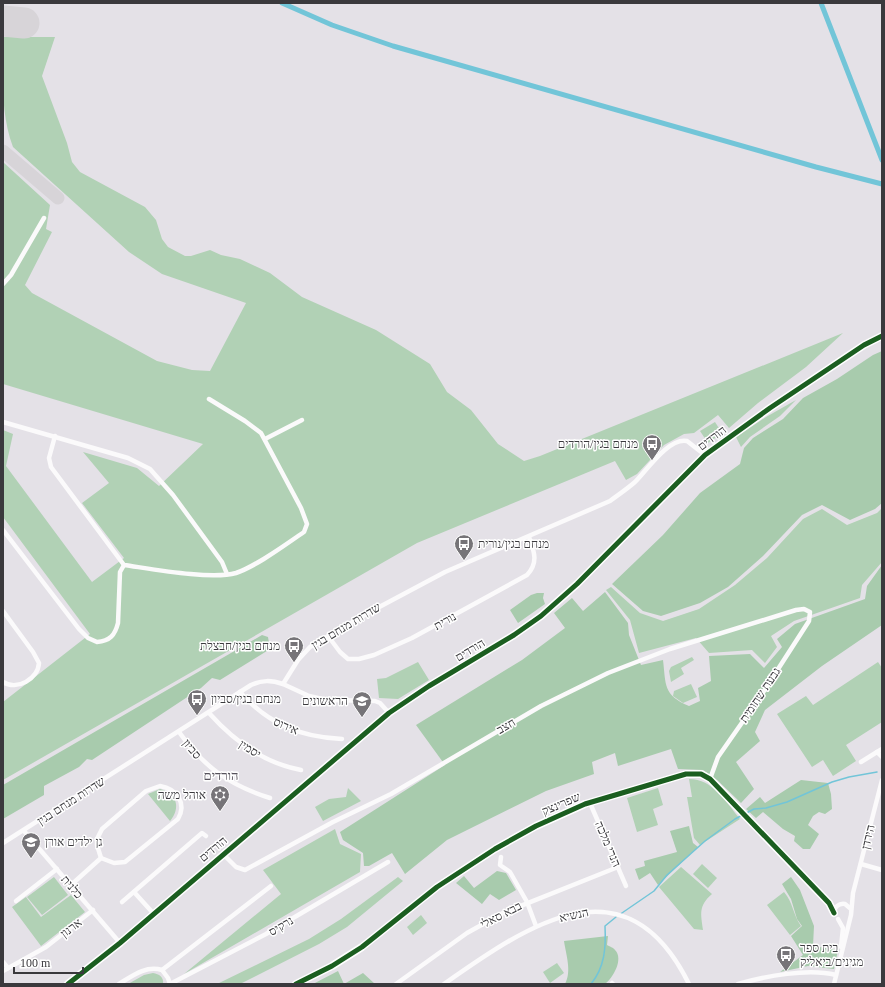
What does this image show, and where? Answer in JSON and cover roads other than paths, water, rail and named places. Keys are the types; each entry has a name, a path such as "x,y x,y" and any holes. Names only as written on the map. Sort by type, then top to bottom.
{"street":[{"path":"3,284 11,275 44,218"},
{"name":"הורדים","path":"68,984 120,942 389,713 429,686 514,635 552,606 705,455 770,408 864,344 882,336"},
{"path":"56,436 50,458 51,467 124,565 217,576 227,574 247,568 304,532 307,528 306,518 261,433 245,420 209,399"},
{"path":"264,439 302,420"},
{"path":"3,422 56,436 128,458 150,469 182,507 222,562 227,574"},
{"name":"שדרות מנחם בגין","path":"3,843 259,681 267,680 283,684 303,653 328,636 394,598 445,572 598,507 618,496 633,484 665,450 677,442 687,441 705,455"},
{"path":"3,530 79,629 88,638 97,642 104,641 114,635 118,623 120,572 124,565"},
{"name":"נורית","path":"328,636 344,656 354,660 374,655 401,644 527,575 535,560 529,537"},
{"name":"חצב","path":"223,854 236,867 245,870 333,822 391,794 541,706 608,673 670,650 796,610 804,609 810,612"},
{"path":"3,611 33,652 39,663 36,672 22,684 12,686 3,682"},
{"name":"גבעת שחומית","path":"710,779 718,757 762,694 809,621 811,616 810,612"},
{"path":"283,684 309,696 327,700 375,701 380,703 389,713"},
{"name":"אירוס","path":"240,692 259,711 279,724 313,736 342,739"},
{"name":"יסמין","path":"209,713 229,734 249,749 269,760 301,770"},
{"name":"סביון","path":"179,732 199,758 224,778 270,798"},
{"path":"862,762 882,749"},
{"path":"877,752 882,757"},
{"name":"שפרינצק","path":"296,984 332,966 362,947 419,901 489,853 556,816 590,803 682,775 701,774 710,779"},
{"path":"710,779 826,900 842,926 843,931 837,972"},
{"name":"הירדן","path":"851,909 853,894 881,783"},
{"path":"160,786 172,789 179,797 181,809 178,819 130,859 125,862 114,863 101,858 97,845 98,834 146,791 160,786"},
{"name":"הנרי מלכה","path":"590,803 626,886"},
{"name":"כלנית","path":"24,831 120,942"},
{"path":"122,902 202,833 206,836"},
{"path":"501,857 500,865 510,872 527,902 536,926"},
{"path":"71,885 101,858"},
{"name":"נרקיס","path":"170,984 266,934 388,862"},
{"path":"861,864 882,870"},
{"name":"בבא סאלי","path":"396,984 468,933 503,913 527,902 618,867"},
{"path":"16,901 57,869"},
{"path":"162,970 271,886"},
{"path":"134,892 153,913"},
{"path":"834,913 835,908 850,898 853,894"},
{"path":"826,900 848,906 851,909 851,915 834,984"},
{"name":"ארנון","path":"3,971 46,947 92,910"},
{"name":"הנשיא","path":"444,984 499,946 536,926 565,916 583,912 610,912 621,915 640,924 658,938 679,964 690,984"},
{"path":"838,919 846,920 851,915"},
{"path":"3,962 8,968"},
{"path":"119,984 146,969 151,968 162,970 168,978 170,984"},
{"path":"738,984 803,972 837,972"}],"waterway":[{"path":"282,3 332,25 393,46 816,167 882,184"},
{"path":"821,3 882,160"},
{"path":"619,915 654,891 667,875 705,841 735,819 754,809 766,808 787,802 832,782 877,772"},
{"path":"591,984 599,971 604,956 605,926 616,917"}],"place":[{"name":"מנחם בגין/הורדים","path":"652,461"},
{"name":"מנחם בגין/נורית","path":"464,561"},
{"name":"מנחם בגין/חבצלת","path":"294,663"},
{"name":"מנחם בגין/סביון","path":"197,716"},
{"name":"הראשונים","path":"362,718"},
{"name":"אוהל משה","path":"220,812"},
{"name":"גן ילדים אורן","path":"31,859"},
{"name":"בית ספר מגינים/ביאליק","path":"786,972"}],"district":[{"name":"הורדים","path":"221,775"}]}
